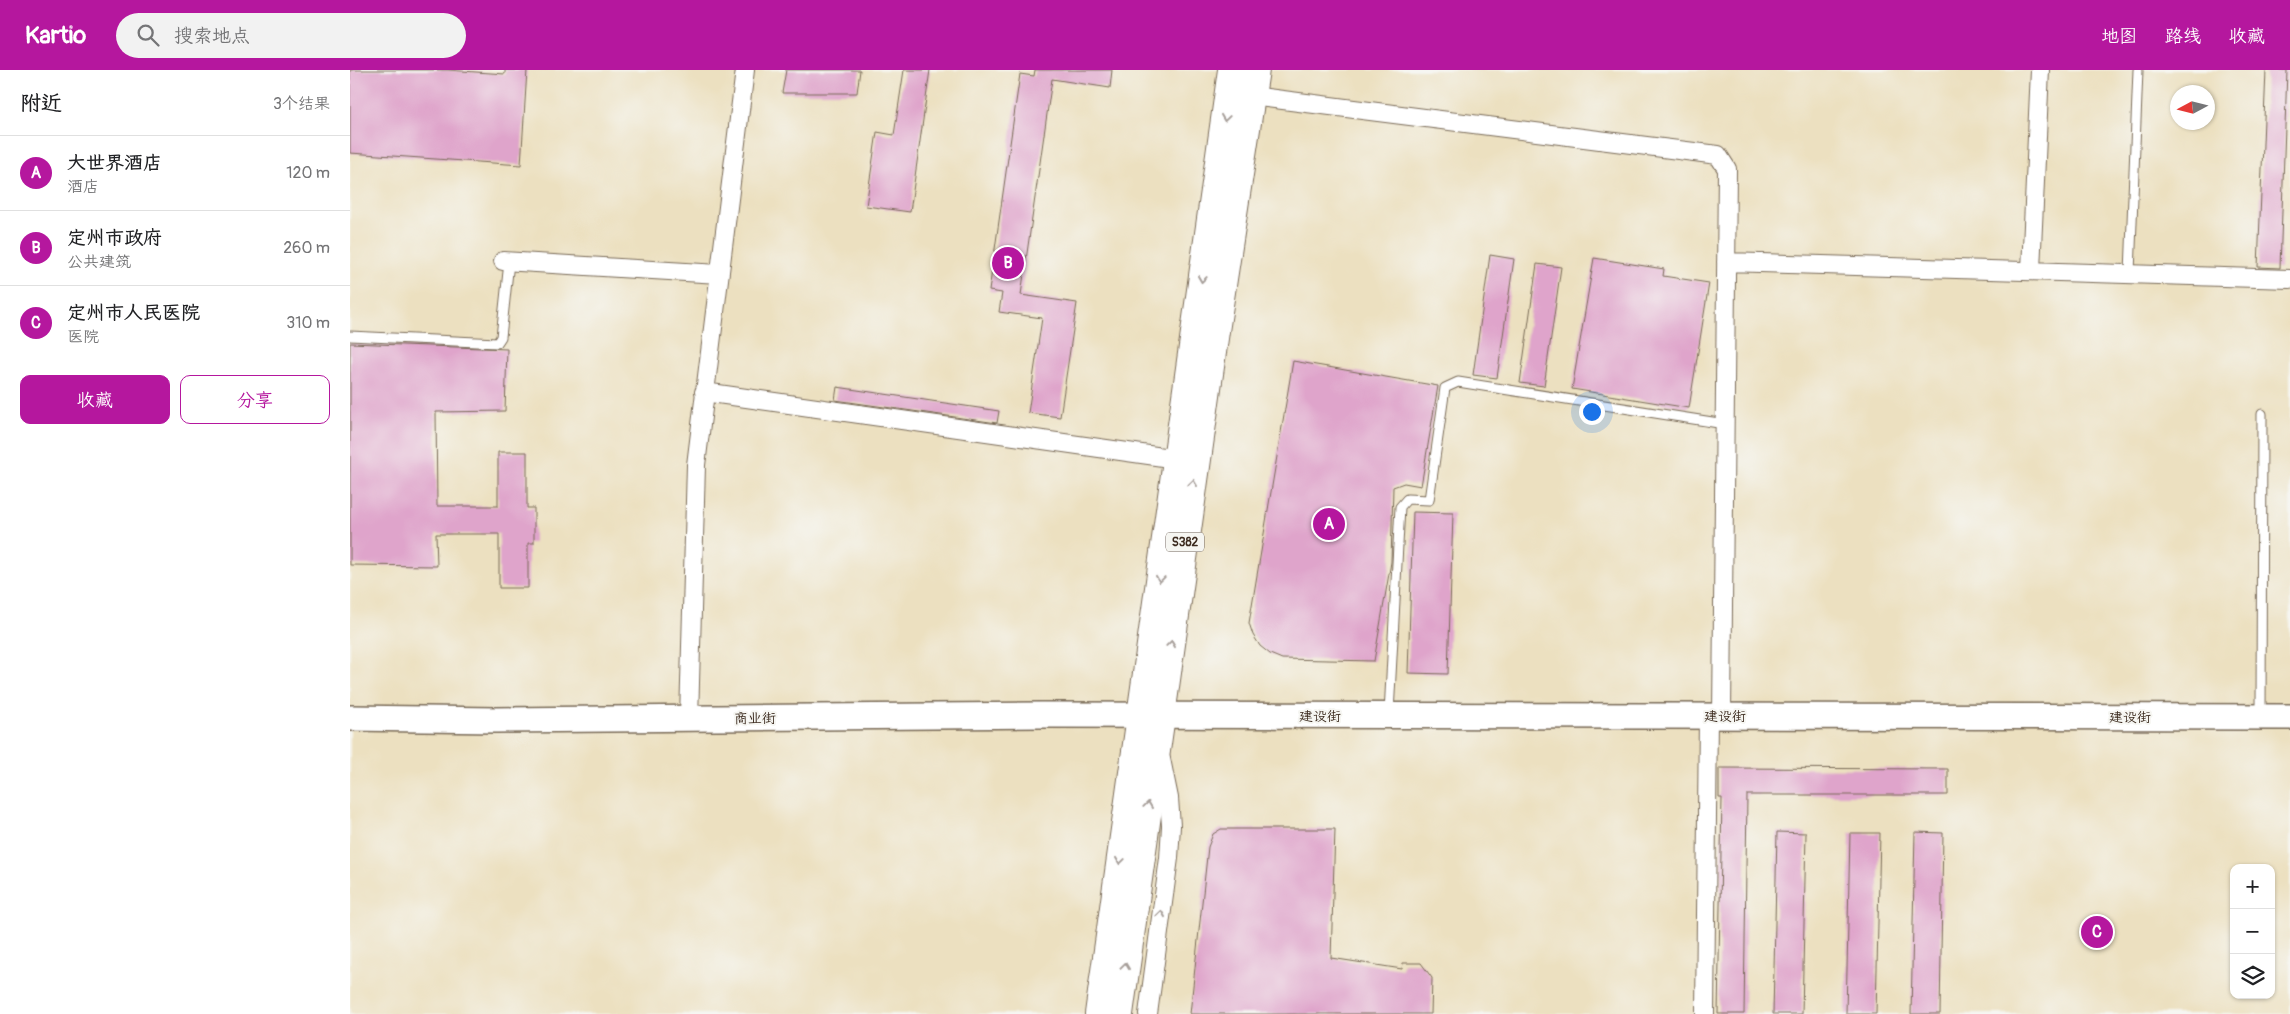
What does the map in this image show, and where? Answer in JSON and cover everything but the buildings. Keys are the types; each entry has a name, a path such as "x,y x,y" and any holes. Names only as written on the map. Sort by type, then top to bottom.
{"main road":[{"name":"S382","path":"1119,1014 1153,724 1177,460 1232,70"},
{"name":"S382","path":"1098,1014 1153,724 1253,83"}],"street":[{"path":"689,718 696,465 744,70"},
{"path":"2031,270 2040,70"},
{"path":"1253,83 1718,155 1727,168 1725,424 1705,1014"},
{"path":"506,261 719,274"},
{"path":"1726,262 2290,279"},
{"path":"704,392 1177,460"},
{"name":"建设街","path":"1153,724 1389,716 2290,717"},
{"name":"商业街","path":"350,718 496,720 689,718 1153,724"},
{"path":"1148,1014 1169,858 1171,826 1169,798 1153,724"}],"lane":[{"path":"2130,273 2138,70"},
{"path":"350,336 497,343 501,337 506,261"},
{"path":"1389,716 1400,507 1407,499 1429,500 1446,388 1458,382 1725,424"},
{"path":"2261,717 2262,414"}],"place":[{"name":"定州市政府","path":"1008,263"},
{"name":"大世界酒店","path":"1329,524"},
{"name":"定州市人民医院","path":"2097,932"}]}
